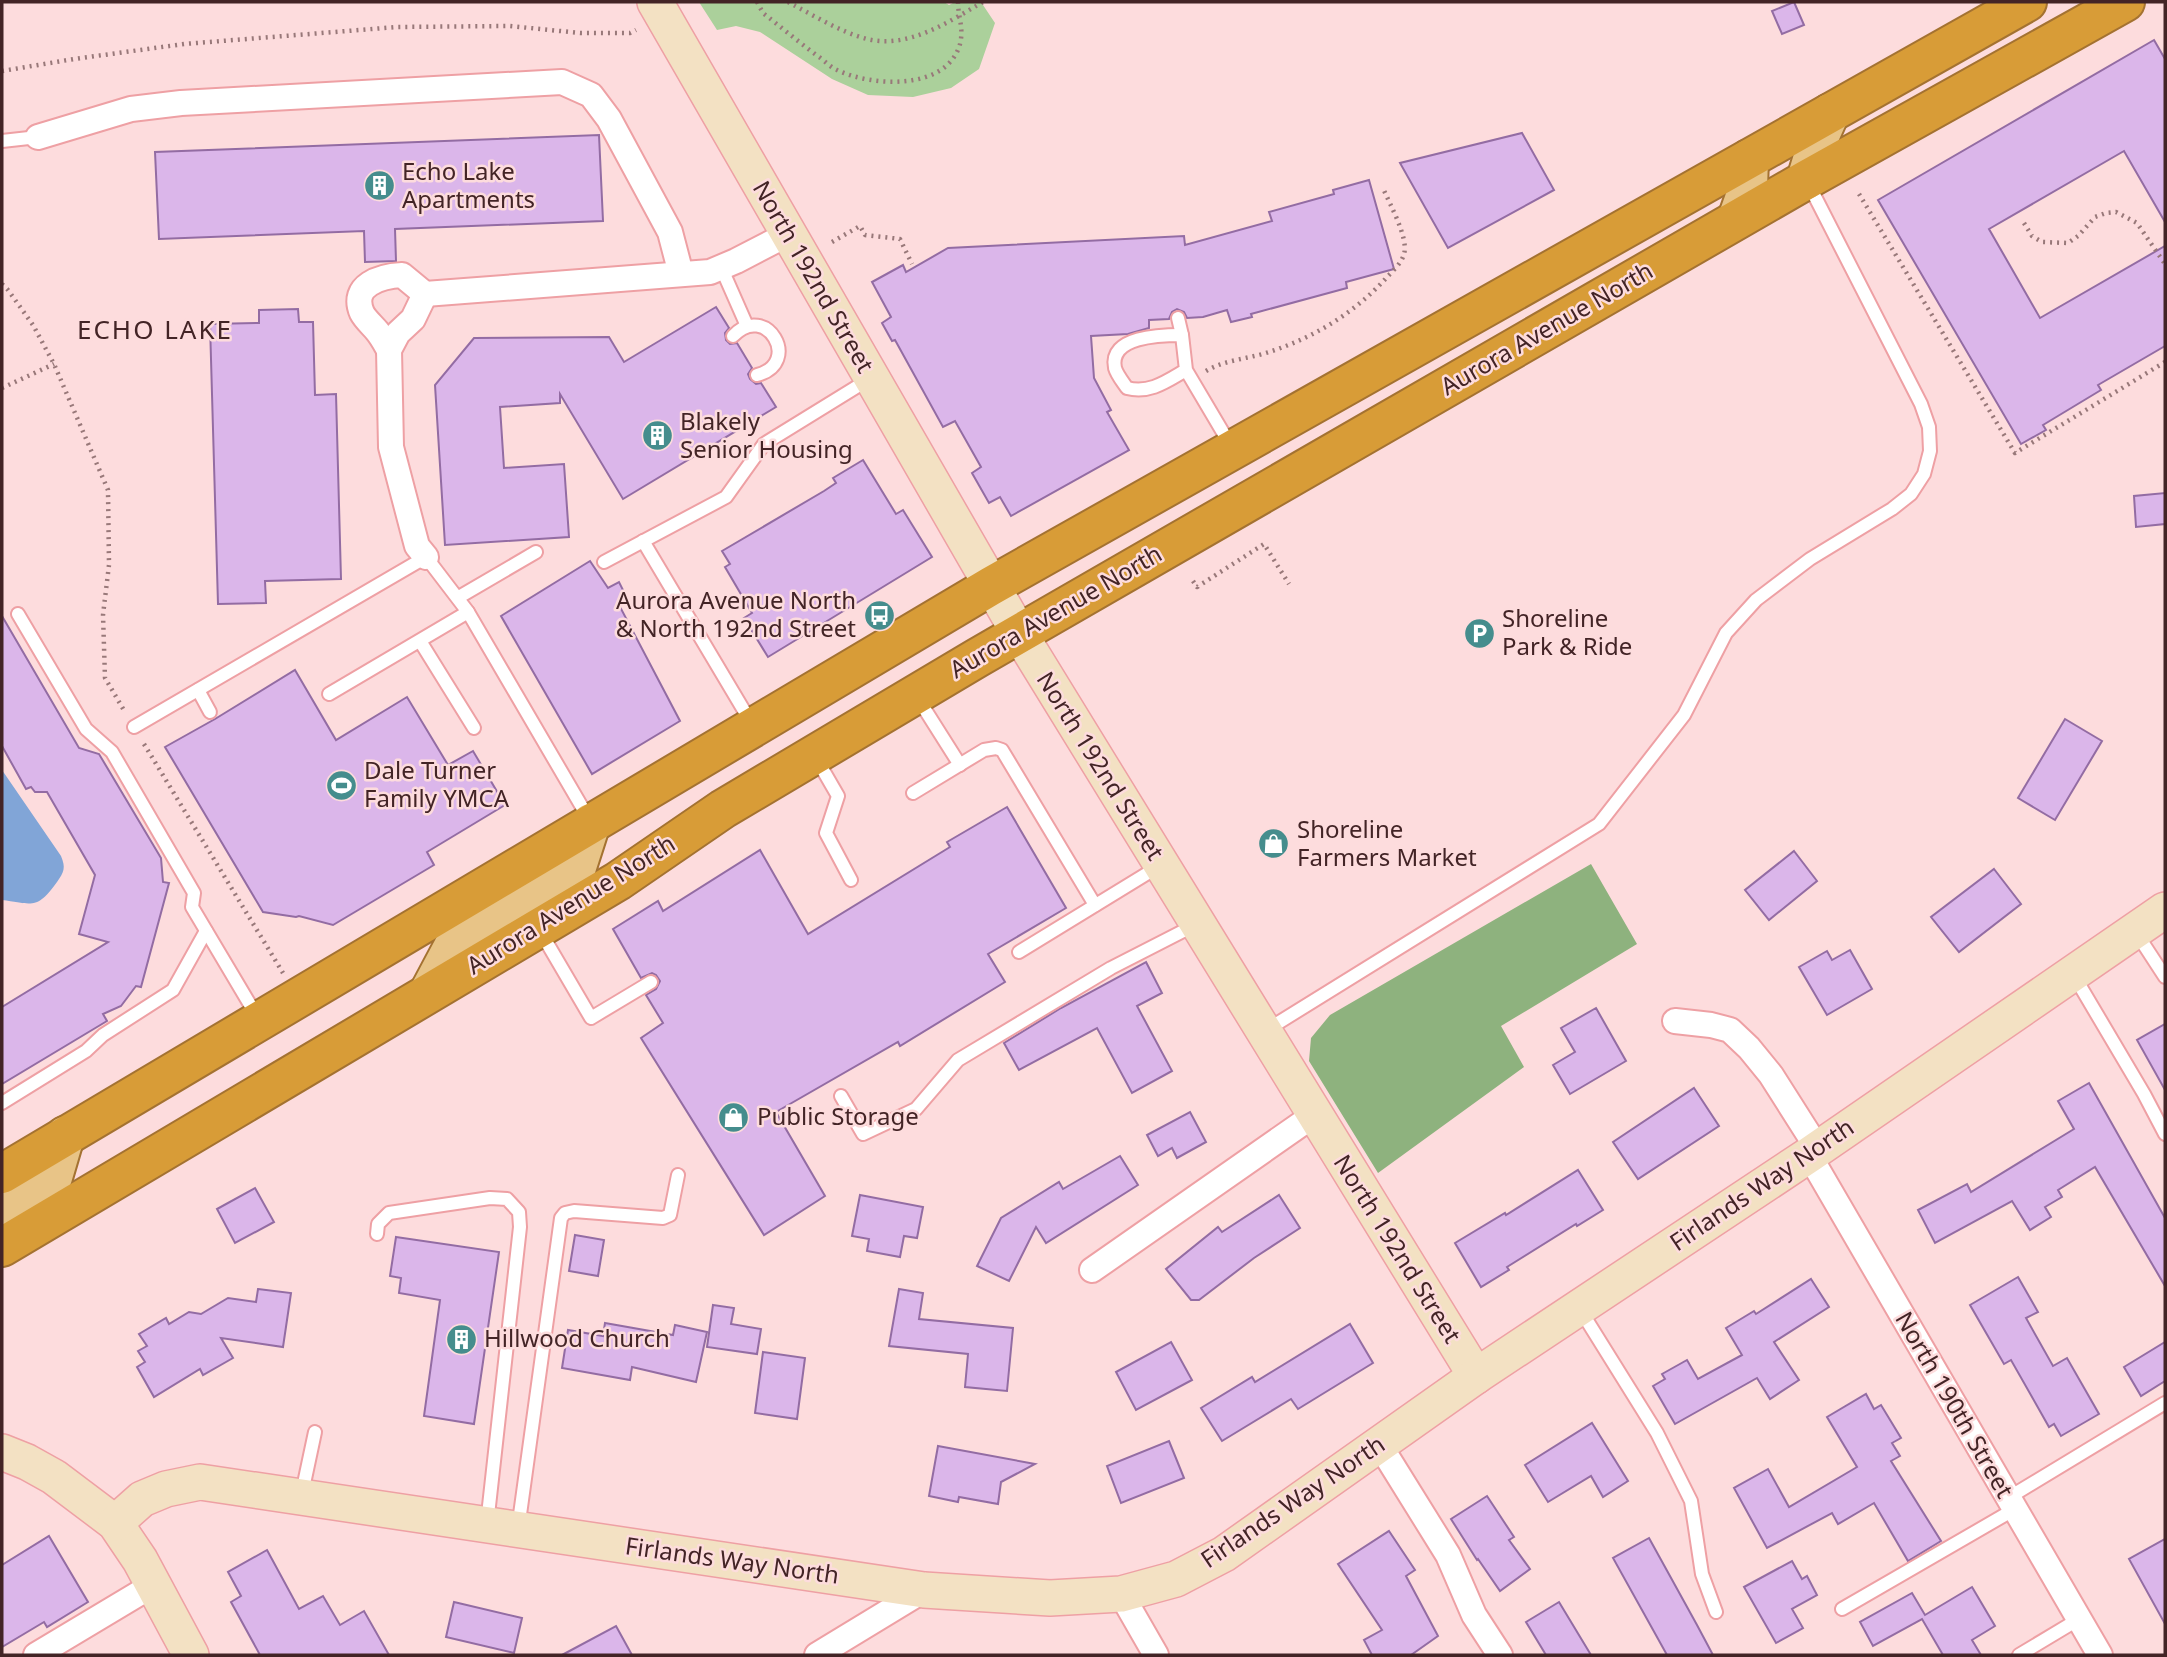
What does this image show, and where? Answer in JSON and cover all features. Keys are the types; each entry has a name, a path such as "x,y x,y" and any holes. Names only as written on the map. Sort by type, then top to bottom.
{"highway":[{"name":"Aurora Avenue North","path":"2,1174 991,586 2028,2"},
{"name":"Aurora Avenue North","path":"2,1247 618,881 723,809 1019,633 1737,219 2125,2"}],"main road":[{"path":"1806,180 1818,140 1830,113"},
{"path":"1737,219 1748,188 1749,159"},
{"path":"429,992 454,945 575,873 591,823"},
{"path":"2,1208 53,1177 65,1136"}],"street":[{"name":"North 192nd Street","path":"648,14 788,234 1019,633 1476,1376"},
{"path":"38,137 131,108 562,82 592,95 609,119 670,232 681,274"},
{"path":"426,557 417,546 391,447 389,350 363,314 359,298 363,288 383,276 402,275 425,293 710,272 788,234"},
{"path":"389,350 398,333 413,319 425,293"},
{"name":"Firlands Way North","path":"115,1523 142,1499 166,1489 200,1482 924,1590 1049,1598 1121,1594 1176,1579 1224,1554 1476,1376 1813,1152 2165,910"},
{"name":"North 190th Street","path":"1675,1021 1730,1030 1771,1075 2100,1655"},
{"path":"1091,1270 1314,1115"},
{"path":"1380,1444 1448,1555 1474,1615 1500,1655"},
{"path":"2,1452 54,1477 115,1523 191,1655"},
{"path":"36,1655 153,1585"},
{"path":"817,1655 924,1590"},
{"path":"1121,1594 1156,1655"}],"lane":[{"path":"2,141 38,137"},
{"path":"1264,1032 1599,824 1684,715 1726,633 1756,600 1810,559 1892,509 1910,494 1924,474 1930,451 1929,427 1921,404 1806,180"},
{"path":"721,267 747,326"},
{"path":"1178,318 1189,375 1233,449"},
{"path":"733,336 747,326 756,325 771,332 779,347 775,363 770,370 757,375"},
{"path":"1182,335 1136,340 1120,347 1115,355 1115,370 1127,388 1141,391 1189,375"},
{"path":"604,562 726,497 764,443 872,378"},
{"path":"643,541 754,727"},
{"path":"458,597 536,552"},
{"path":"134,727 426,557 468,611 591,823"},
{"path":"330,694 468,611"},
{"path":"19,614 86,729 112,752 194,893 192,907 260,1021"},
{"path":"419,641 474,728"},
{"path":"198,690 210,712"},
{"path":"915,695 960,765"},
{"path":"913,793 984,750 996,747 1002,750 1095,905"},
{"path":"814,754 838,796 826,833 851,880"},
{"path":"1019,952 1161,865"},
{"path":"841,1096 863,1134 916,1109 958,1060 1111,968 1197,924"},
{"path":"538,928 591,1018 651,982"},
{"path":"2,1103 86,1051 103,1035 173,990 206,931"},
{"path":"2135,931 2165,977"},
{"path":"2073,974 2165,1133"},
{"path":"503,1527 561,1217 565,1213 575,1211 663,1219 670,1215 678,1175"},
{"path":"377,1234 378,1224 389,1213 477,1199 507,1199 519,1212 503,1527"},
{"path":"1579,1308 1657,1433 1691,1501 1702,1574 1716,1612"},
{"path":"1842,1609 2165,1403"},
{"path":"302,1497 315,1433"},
{"path":"2019,1655 2079,1619"}],"path":[{"path":"757,2 764,13 836,69 890,83 912,82 950,63 960,46 963,26 958,16 958,2"},
{"path":"788,2 842,29 866,39 881,41 922,35 983,2"},
{"path":"2,71 184,44 397,27 510,26 580,33 630,33 648,14"},
{"path":"1189,375 1216,365 1271,352 1297,341 1324,328 1369,297 1404,254 1404,244 1395,215 1382,188"},
{"path":"1859,194 2015,453 2165,362"},
{"path":"2024,223 2032,236 2042,242 2068,243 2095,217 2116,212 2137,223 2165,264"},
{"path":"832,242 860,226 865,236 900,239 912,264"},
{"path":"2,284 33,326 54,364 108,489 109,565 103,615 105,678 279,965"},
{"path":"2,388 54,364"},
{"path":"1193,582 1197,587 1265,544 1289,584"}],"green space":[{"path":"699,2 944,2 949,5 955,2 981,2 995,23 979,69 951,88 913,97 868,95 832,79 760,32 736,26 717,30"},
{"path":"1591,864 1637,944 1501,1026 1524,1067 1378,1173 1309,1061 1311,1038 1330,1015"}],"water":[{"path":"2,770 61,856 64,867 57,882 44,897 34,903 2,900"}],"building":[{"path":"1794,2 1804,25 1782,34 1772,11"},
{"path":"2154,40 2165,59 2165,222 2124,151 1989,229 2040,318 2165,246 2165,346 2098,385 2101,390 2043,425 2046,430 2021,444 1878,200"},
{"path":"1522,133 1554,190 1448,248 1400,163"},
{"name":"Echo Lake Apartments","path":"599,135 603,221 395,229 396,261 365,262 364,231 159,239 155,152"},
{"path":"1369,180 1394,269 1346,282 1347,288 1231,322 1227,310 1203,317 1187,318 1184,312 1177,309 1169,319 1149,320 1149,328 1128,334 1091,336 1094,378 1111,410 1107,412 1129,450 1011,516 1000,497 989,503 972,473 981,467 955,421 943,427 895,340 892,341 882,323 891,317 872,282 903,265 906,272 948,248 1184,236 1185,245 1272,221 1269,212 1334,194 1333,190"},
{"name":"Blakely Senior Housing","path":"716,307 729,328 725,333 726,340 730,344 737,343 752,368 748,374 750,379 756,384 761,383 776,407 623,499 560,394 560,403 500,407 504,468 564,464 569,537 445,545 435,385 474,338 609,337 624,362"},
{"path":"298,309 299,322 313,322 315,395 336,394 341,579 265,581 266,603 218,604 210,324 259,323 259,310"},
{"path":"863,460 896,514 903,510 932,557 768,657 744,618 752,613 725,567 730,564 722,551 824,491 836,483 833,478"},
{"path":"2165,493 2165,524 2136,527 2134,496"},
{"path":"590,561 608,588 619,582 628,600 619,605 680,721 592,774 501,616"},
{"path":"2,616 79,748 99,754 161,858 163,882 169,883 141,987 136,986 121,1006 103,1014 107,1021 2,1084 2,1007 108,942 79,934 95,875 47,792 35,792 31,787 26,789 2,746"},
{"name":"Dale Turner Family YMCA","path":"295,670 336,740 407,697 448,765 473,751 505,805 427,852 434,865 333,925 299,916 263,912 165,747"},
{"path":"2065,719 2102,741 2055,820 2018,798"},
{"path":"1007,807 1066,908 988,954 1005,982 900,1046 898,1042 776,1112 825,1196 764,1235 641,1038 663,1023 646,995 656,989 660,981 652,973 641,978 613,929 658,901 663,911 760,850 808,934 950,847 947,842"},
{"path":"1794,851 1817,881 1769,920 1745,890"},
{"path":"1994,869 2021,904 1959,952 1931,917"},
{"path":"1850,950 1872,989 1827,1015 1799,967 1827,951 1832,960"},
{"path":"1146,962 1162,993 1137,1006 1172,1071 1132,1093 1097,1028 1019,1070 1004,1043 1061,1008"},
{"path":"1596,1008 1626,1061 1570,1094 1553,1065 1575,1052 1561,1028"},
{"path":"2165,1024 2165,1090 2137,1040"},
{"path":"2089,1083 2165,1218 2165,1286 2095,1167 2058,1190 2062,1197 2045,1207 2051,1217 2030,1230 2012,1201 1935,1243 1918,1210 1967,1184 1971,1192 2074,1129 2058,1101"},
{"path":"1694,1088 1719,1126 1638,1179 1613,1142"},
{"path":"1190,1112 1206,1142 1177,1158 1172,1148 1158,1156 1147,1135"},
{"path":"1120,1156 1138,1185 1046,1243 1036,1227 1009,1281 977,1266 1001,1218 1059,1182 1063,1189"},
{"path":"1578,1170 1603,1210 1507,1267 1509,1270 1481,1287 1455,1243"},
{"path":"255,1188 274,1222 235,1243 217,1209"},
{"path":"860,1195 923,1207 917,1238 904,1236 900,1257 867,1251 869,1239 852,1236"},
{"path":"1279,1195 1300,1228 1254,1258 1199,1300 1191,1300 1166,1269 1218,1227 1222,1232"},
{"path":"575,1235 604,1240 598,1276 569,1271"},
{"name":"Hillwood Church","path":"396,1237 499,1252 474,1424 424,1416 440,1300 399,1293 401,1278 390,1276"},
{"path":"2018,1277 2038,1312 2026,1318 2053,1366 2067,1358 2099,1414 2061,1436 2054,1424 2049,1427 2011,1360 2004,1364 1970,1305"},
{"path":"1811,1279 1829,1307 1774,1342 1799,1380 1770,1399 1757,1378 1675,1424 1653,1386 1665,1379 1662,1374 1687,1360 1698,1379 1742,1355 1726,1328 1754,1311 1756,1314"},
{"path":"258,1289 291,1293 283,1347 221,1338 233,1358 203,1375 200,1369 154,1397 137,1367 145,1362 138,1351 147,1346 139,1334 166,1318 169,1324 189,1312 201,1314 228,1298 256,1302"},
{"path":"899,1289 923,1293 919,1319 1013,1328 1007,1391 965,1387 968,1354 889,1346"},
{"path":"713,1305 734,1308 731,1324 761,1329 757,1354 707,1347"},
{"path":"605,1323 673,1335 675,1325 707,1332 696,1382 632,1367 630,1380 562,1368 568,1330 603,1336"},
{"path":"1350,1324 1373,1363 1298,1409 1291,1399 1222,1441 1201,1408 1252,1377 1255,1382"},
{"path":"1171,1342 1192,1380 1136,1410 1116,1372"},
{"path":"2165,1342 2165,1381 2141,1396 2124,1367"},
{"path":"763,1352 805,1358 797,1419 755,1413"},
{"path":"1866,1394 1874,1409 1881,1405 1901,1438 1892,1443 1900,1456 1891,1461 1941,1541 1908,1561 1874,1503 1838,1524 1832,1513 1767,1548 1734,1488 1768,1469 1789,1507 1857,1467 1827,1417"},
{"path":"1592,1423 1628,1481 1603,1497 1591,1476 1548,1502 1525,1465"},
{"path":"1169,1441 1184,1478 1121,1503 1107,1466"},
{"path":"938,1446 1035,1464 1001,1482 998,1504 959,1497 958,1502 929,1496"},
{"path":"1487,1496 1514,1537 1509,1540 1530,1569 1500,1591 1451,1519"},
{"path":"1389,1531 1415,1570 1406,1576 1438,1636 1411,1655 1372,1655 1364,1640 1382,1630 1338,1564"},
{"path":"49,1536 88,1602 47,1627 44,1622 2,1647 2,1565"},
{"path":"1649,1538 1713,1655 1667,1655 1613,1558"},
{"path":"2165,1539 2165,1624 2129,1559"},
{"path":"267,1550 299,1609 323,1596 340,1625 364,1611 389,1655 260,1655 231,1602 241,1596 228,1572"},
{"path":"1792,1561 1802,1579 1807,1576 1817,1595 1792,1609 1803,1628 1776,1643 1744,1587"},
{"path":"1972,1587 1995,1626 1972,1640 1981,1655 1943,1655 1922,1619 1873,1646 1860,1622 1912,1593 1925,1615"},
{"path":"454,1602 522,1618 514,1653 446,1637"},
{"path":"1559,1602 1591,1655 1546,1655 1526,1622"},
{"path":"616,1626 632,1655 562,1655"}],"place":[{"name":"Echo Lake Apartments","path":"379,186"},
{"name":"Blakely Senior Housing","path":"657,436"},
{"name":"Aurora Avenue North & North 192nd Street","path":"879,615"},
{"name":"Shoreline Park & Ride","path":"1479,633"},
{"name":"Dale Turner Family YMCA","path":"341,785"},
{"name":"Shoreline Farmers Market","path":"1274,844"},
{"name":"Public Storage","path":"734,1117"},
{"name":"Hillwood Church","path":"461,1339"}],"district":[{"name":"ECHO LAKE","path":"155,330"}]}
